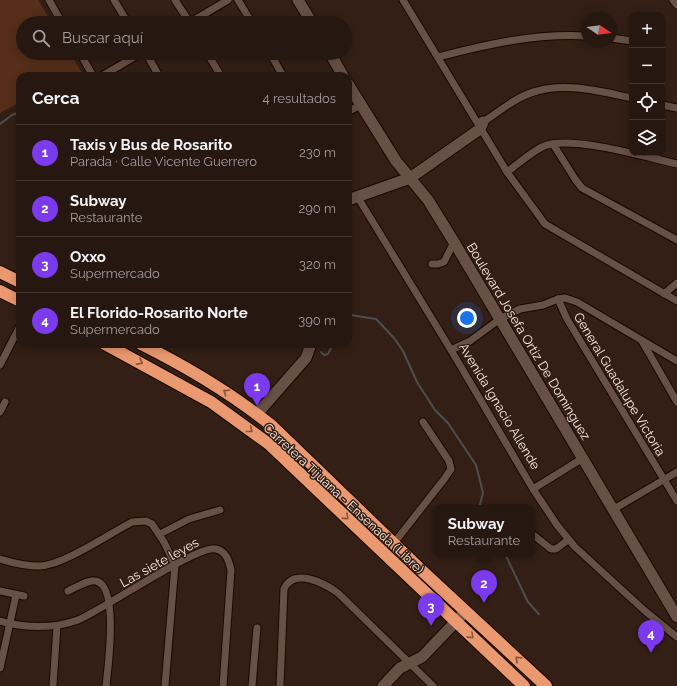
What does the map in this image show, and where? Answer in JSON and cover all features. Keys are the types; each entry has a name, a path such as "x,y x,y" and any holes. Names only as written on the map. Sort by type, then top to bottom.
{"highway":[{"path":"0,272 16,280"},
{"path":"0,291 16,299"},
{"name":"Carretera Tijuana - Ensenada (Libre)","path":"112,348 211,402 269,444 522,684"},
{"name":"Carretera Tijuana - Ensenada (Libre)","path":"149,348 203,377 257,414 546,686"},
{"path":"522,684 527,681 535,686"}],"main road":[{"path":"298,0 308,16"},
{"path":"334,60 341,72"},
{"name":"Boulevard Josefa Ortiz De Domínguez","path":"352,91 396,161 428,200 454,242 677,617"},
{"path":"408,175 480,124"},
{"name":"Avenida Ignacio Allende","path":"352,198 396,182 408,175"},
{"path":"257,414 306,358 310,348"},
{"path":"383,686 397,670 422,657 457,623 466,611"}],"street":[{"path":"49,0 58,16"},
{"path":"114,0 124,16"},
{"path":"175,0 185,16"},
{"path":"202,16 228,0"},
{"path":"238,0 248,16"},
{"path":"403,0 480,124 507,172 545,224 677,301"},
{"path":"673,0 677,5"},
{"path":"438,57 514,40 544,36 581,36"},
{"path":"617,39 629,41"},
{"path":"84,60 91,72"},
{"path":"109,72 129,60"},
{"path":"150,60 157,72"},
{"path":"211,60 219,72"},
{"path":"274,60 281,72"},
{"path":"480,124 515,101 536,91 549,88 586,90 629,97"},
{"path":"352,110 360,105"},
{"path":"665,106 677,108"},
{"path":"507,172 541,147 567,142 677,164"},
{"path":"552,144 575,180 582,188 677,240"},
{"name":"Avenida Ignacio Allende","path":"352,198 451,350 533,489 568,540 645,611 677,637"},
{"path":"432,264 444,262 454,242"},
{"path":"664,294 677,283"},
{"path":"451,350 477,337 500,319 520,309 543,305 565,298 577,302 677,361"},
{"name":"General Guadalupe Victoria","path":"558,299 567,320 677,501"},
{"path":"0,365 16,334"},
{"path":"642,340 677,402"},
{"path":"0,412 5,402"},
{"path":"394,543 446,478 451,469 449,461 423,422"},
{"path":"533,489 583,458"},
{"path":"614,509 677,472"},
{"path":"160,534 189,519 220,510"},
{"path":"0,559 27,566 42,566 58,562 132,522 140,521 152,524 160,534 175,565 165,686"},
{"path":"535,536 551,549 568,540"},
{"name":"Las siete leyes","path":"0,621 9,624 35,627 57,626 78,620 175,565 208,548 216,548 223,552 228,560 231,570 223,686"},
{"path":"280,686 284,589 288,581 294,578 321,582 332,588 432,686"},
{"path":"68,592 94,580 99,582 104,588 110,603 110,640 106,686"},
{"path":"0,591 20,596 9,624 0,668"},
{"path":"53,686 57,626"},
{"path":"253,686 257,628"}],"shaded area":[{"path":"0,0 38,0 48,16 16,16 16,60 74,60 82,72 16,72 16,104 0,113"}],"waterway":[{"path":"0,124 16,114"},
{"path":"352,315 376,319 394,338 403,351 417,382 435,410 448,423 476,465 483,493 480,505"},
{"path":"321,352 324,355 328,354 331,348"},
{"path":"506,557 528,602 539,614"}],"place":[{"name":"Taxis y Bus de Rosarito","path":"257,406"},
{"name":"Subway","path":"484,603"},
{"name":"Oxxo","path":"431,626"},
{"name":"El Florido-Rosarito Norte","path":"651,653"}]}
